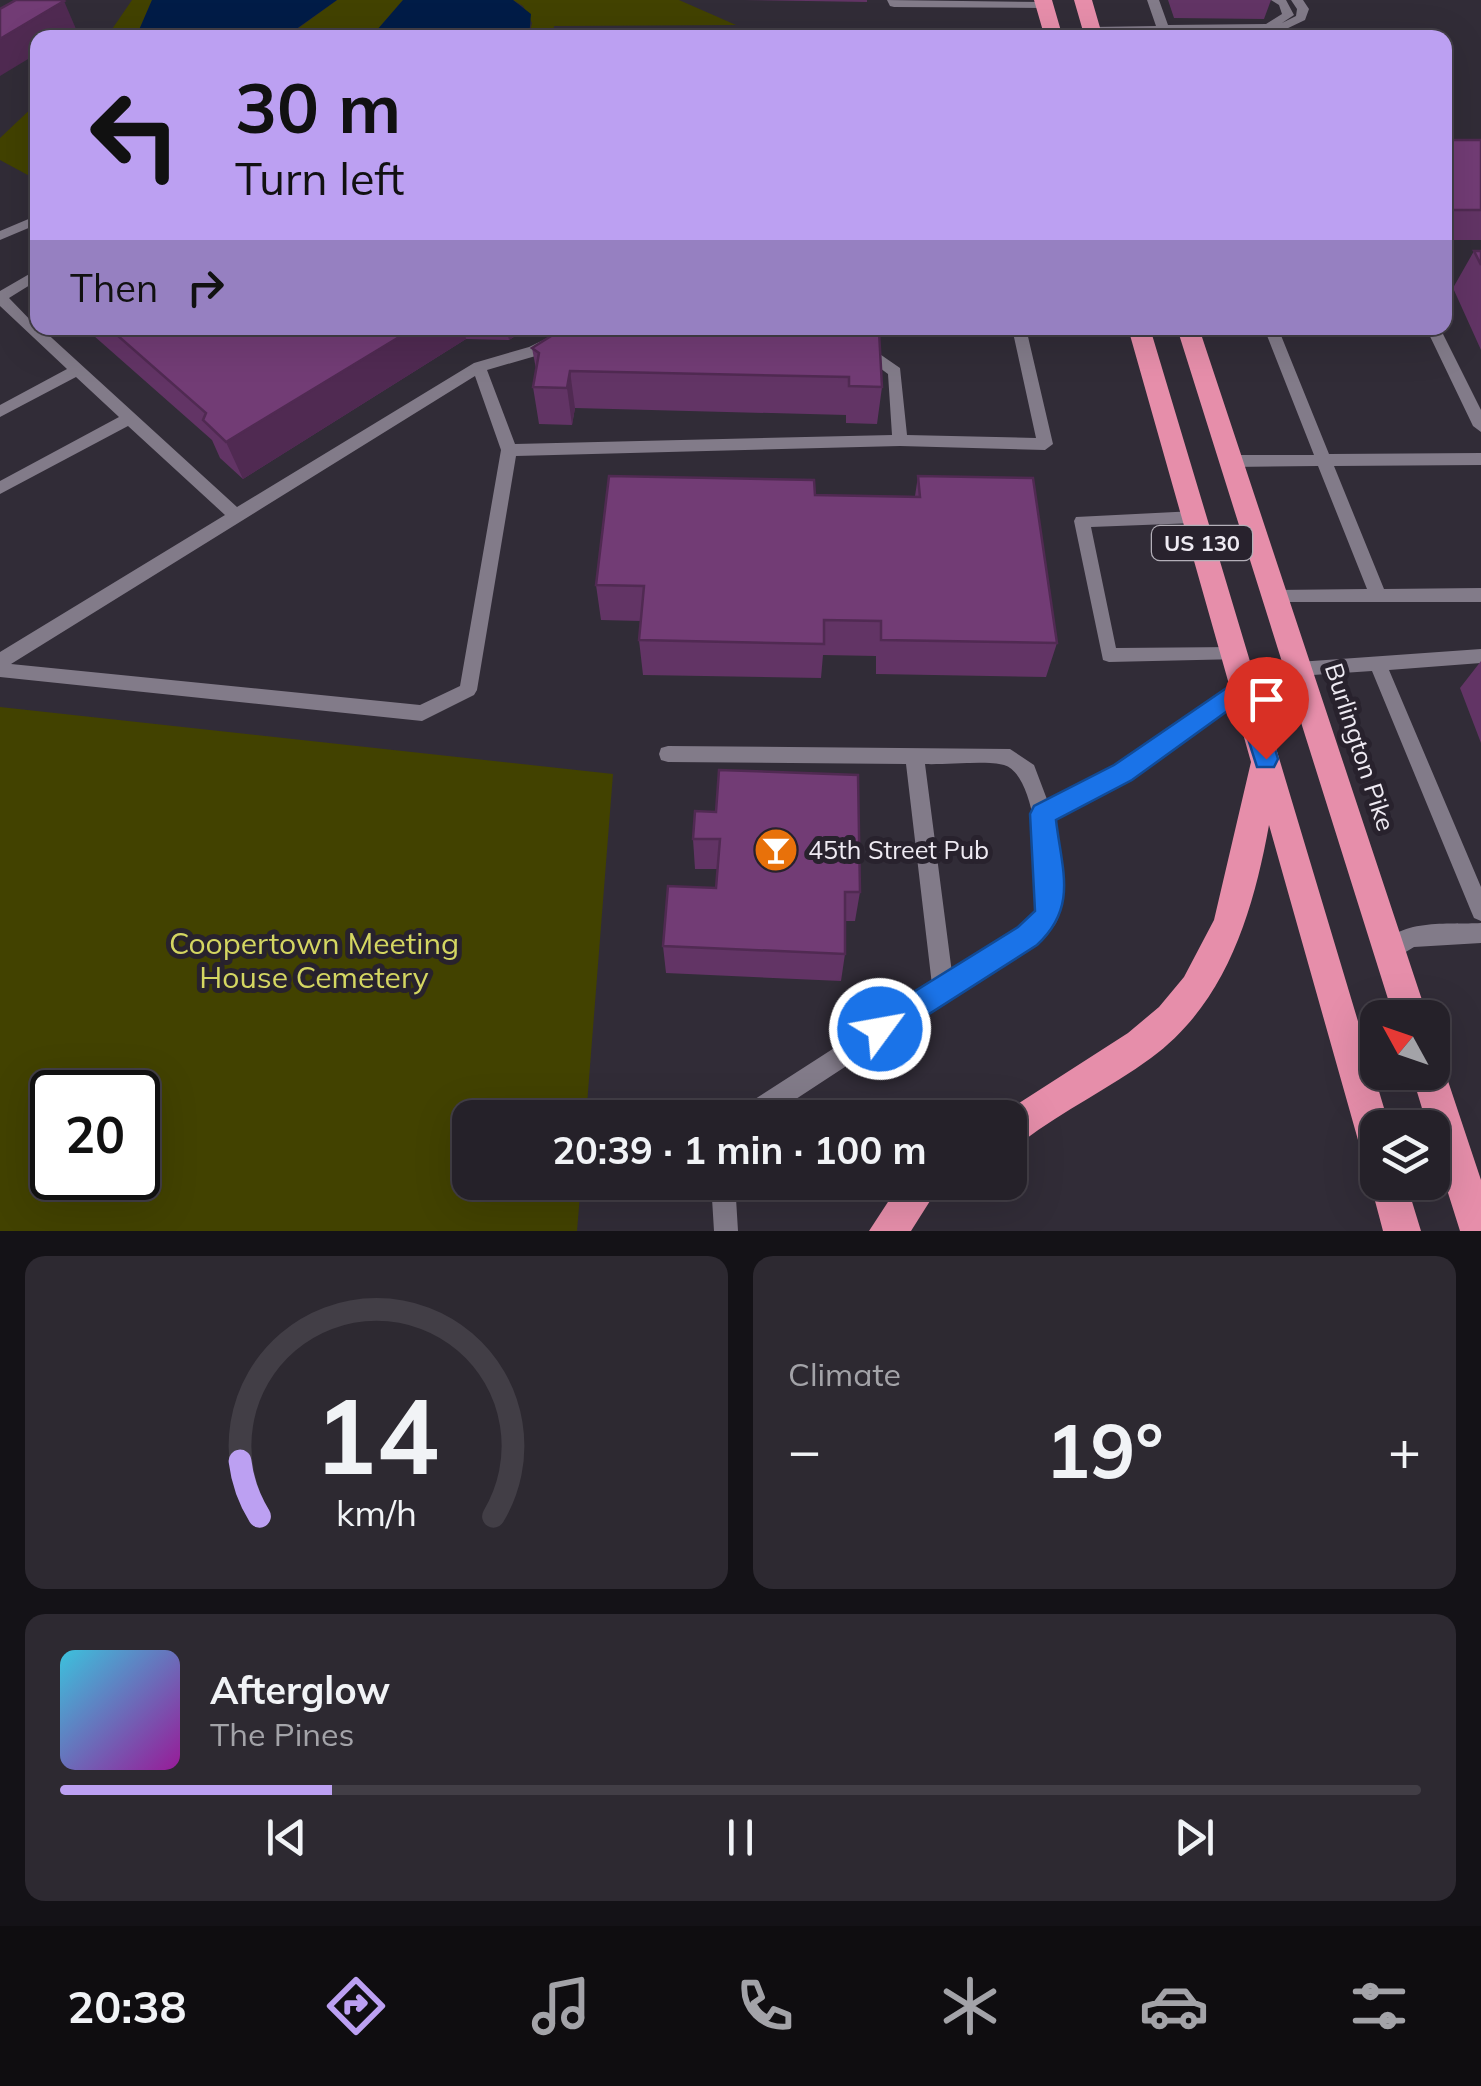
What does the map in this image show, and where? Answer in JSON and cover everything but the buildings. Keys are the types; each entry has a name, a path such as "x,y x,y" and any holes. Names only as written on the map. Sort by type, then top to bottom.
{"highway":[{"path":"1082,0 1092,30"},
{"path":"1044,3 1052,30"},
{"name":"US 130","path":"1141,335 1367,1110"},
{"name":"Burlington Pike","path":"1190,335 1405,1000"},
{"path":"1027,1117 1144,1042 1193,995 1230,921 1244,874 1266,759"},
{"path":"1434,1090 1479,1231"},
{"path":"888,1231 911,1200"},
{"path":"1393,1200 1402,1231"}],"lane":[{"path":"894,0 894,4 1044,3"},
{"path":"1153,0 1163,28"},
{"path":"1265,28 1288,14 1284,3 1277,0"},
{"path":"1140,30 1265,28 1298,22 1303,9 1297,0"},
{"path":"1,233 30,222"},
{"path":"30,278 0,298 30,326"},
{"path":"40,335 236,516"},
{"path":"0,661 479,367 534,351 565,335"},
{"path":"843,335 895,372 900,440"},
{"path":"509,450 900,440 1044,444 1020,335"},
{"path":"1274,335 1378,596"},
{"path":"1436,335 1481,426"},
{"path":"0,670 422,713 468,690 509,450 479,367"},
{"path":"0,412 77,370"},
{"path":"0,488 130,418"},
{"path":"1231,461 1481,459"},
{"path":"1195,517 1082,520 1110,655 1234,654"},
{"path":"1275,597 1481,596"},
{"path":"1298,669 1481,656"},
{"path":"1377,662 1481,910"},
{"path":"1043,814 1123,773 1244,686"},
{"path":"668,754 1010,757 1027,771 1043,814 1051,896 1048,918 1027,936 773,1100"},
{"path":"914,756 943,989"},
{"path":"1390,952 1410,937 1481,934"},
{"path":"724,1200 726,1231"}],"green space":[{"path":"132,0 152,0 139,30 111,30"},
{"path":"337,0 403,0 377,30 296,30"},
{"path":"513,0 679,0 736,25 554,26 553,30 530,30 532,23 523,6"},
{"path":"30,110 30,176 0,160 0,138"},
{"name":"Coopertown Meeting House Cemetery","path":"0,707 613,774 587,1100 452,1100 452,1200 580,1200 577,1231 0,1231"}],"water":[{"path":"152,0 337,0 295,30 139,30"},
{"path":"403,0 513,0 531,14 530,30 377,30"}],"place":[{"name":"45th Street Pub","path":"776,850"}],"route":[{"path":"880,1029 1027,936 1048,918 1051,896 1043,814 1123,773 1244,686 1266,759"}]}
